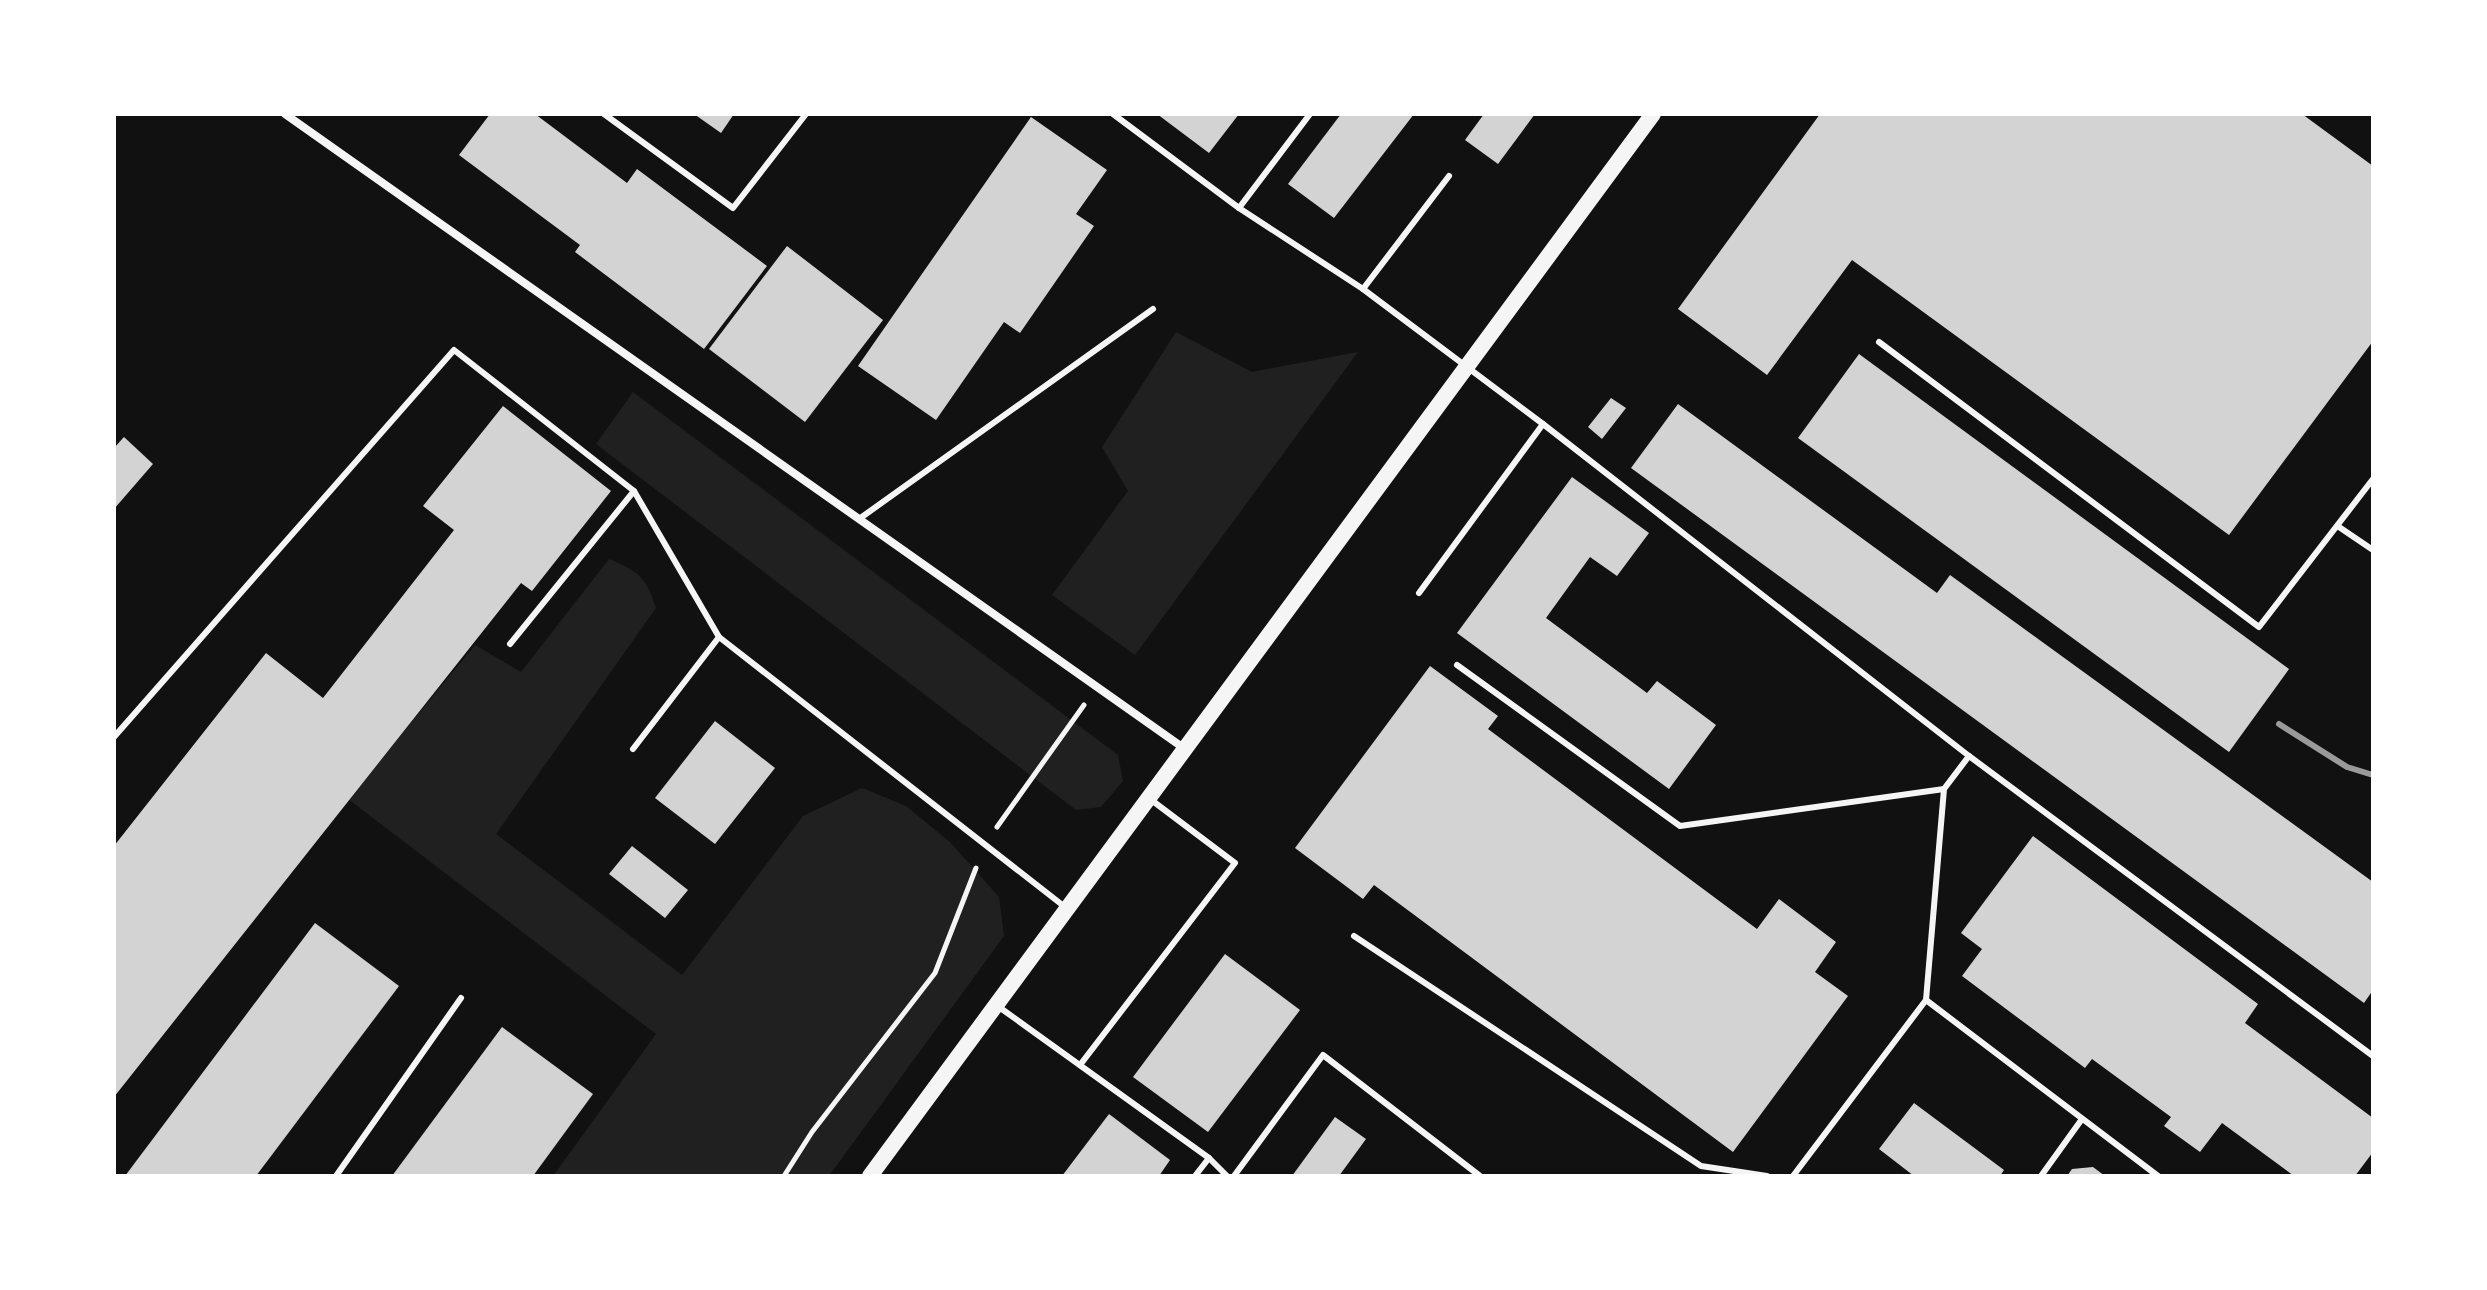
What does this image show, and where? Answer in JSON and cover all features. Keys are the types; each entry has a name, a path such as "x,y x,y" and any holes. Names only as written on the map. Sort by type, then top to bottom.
{"main road":[{"path":"870,1176 1468,369 1653,114"}],"street":[{"path":"285,114 1185,749"}],"lane":[{"path":"604,114 733,208 806,114"},
{"path":"1113,114 1239,208 1363,289 1543,424 1969,756 2373,1056"},
{"path":"1239,208 1310,114"},
{"path":"1363,289 1449,176"},
{"path":"859,519 1153,309"},
{"path":"1879,342 2259,627 2373,479"},
{"path":"114,737 454,350 634,491 719,637 1067,908"},
{"path":"1419,593 1543,424"},
{"path":"510,644 634,491"},
{"path":"2339,527 2373,550"},
{"path":"633,749 719,637"},
{"path":"1457,665 1680,826 1944,789"},
{"path":"1793,1176 1926,1000 1944,789 1969,756"},
{"path":"1080,1065 1235,863 1148,798"},
{"path":"1354,936 1701,1166 1767,1176"},
{"path":"336,1176 461,998"},
{"path":"1926,1000 2158,1176"},
{"path":"998,1006 1209,1158 1227,1176"},
{"path":"1234,1176 1323,1055 1480,1176"},
{"path":"2041,1176 2082,1119"},
{"path":"1195,1176 1209,1158"}],"path":[{"path":"784,1176 812,1132 935,973 984,845 1096,688"}],"shaded area":[{"path":"1176,332 1252,372 1358,352 1135,655 1052,595 1128,491 1102,447"},
{"path":"633,392 1118,755 1123,781 1101,807 1076,810 596,444"},
{"path":"609,559 628,568 645,582 656,608 496,834 682,975 803,816 862,788 906,806 950,842 999,897 1004,936 829,1176 553,1176 656,1034 348,799 475,645 521,672"}],"building":[{"path":"490,114 535,114 627,183 637,169 767,266 704,349 575,252 580,245 459,155"},
{"path":"694,114 734,114 721,133"},
{"path":"1157,114 1239,114 1209,153"},
{"path":"1341,114 1414,114 1334,218 1288,184"},
{"path":"1484,114 1535,114 1498,164 1465,140"},
{"path":"1820,114 2302,114 2373,166 2373,341 2229,535 1852,260 1767,375 1678,309"},
{"path":"1031,117 1107,170 1076,214 1094,226 1020,333 1004,322 936,420 858,366"},
{"path":"787,246 883,320 805,422 709,349"},
{"path":"1859,354 2289,669 2229,752 1798,438"},
{"path":"1611,398 1626,408 1602,439 1588,427"},
{"path":"1678,404 1937,593 1950,575 2373,882 2373,990 2364,1003 1631,468"},
{"path":"503,406 611,491 532,591 521,583 114,1097 114,846 266,653 323,698 454,530 423,506"},
{"path":"124,437 153,464 114,509 114,448"},
{"path":"1572,477 1649,533 1617,576 1590,557 1546,618 1647,693 1657,681 1716,725 1669,789 1457,633"},
{"path":"1430,666 1498,716 1488,729 1757,929 1779,899 1836,942 1815,972 1848,996 1733,1152 1374,885 1363,899 1295,848"},
{"path":"715,721 775,768 715,844 655,798"},
{"path":"2033,836 2258,1004 2245,1023 2373,1118 2373,1152 2355,1176 2294,1176 2222,1123 2200,1152 2164,1126 2171,1117 2092,1059 2085,1068 1962,976 1982,949 1961,933"},
{"path":"632,846 688,890 665,918 609,874"},
{"path":"315,923 399,986 256,1176 125,1176"},
{"path":"1225,954 1300,1010 1208,1132 1133,1077"},
{"path":"502,1027 593,1094 533,1176 392,1176"},
{"path":"1914,1103 2004,1170 2000,1176 1914,1176 1879,1149"},
{"path":"1109,1114 1170,1160 1159,1176 1062,1176"},
{"path":"1335,1117 1366,1139 1339,1176 1292,1176"},
{"path":"2093,1167 2105,1176 2067,1176 2072,1169"}],"railway":[{"path":"2279,724 2347,767 2373,775"}]}
